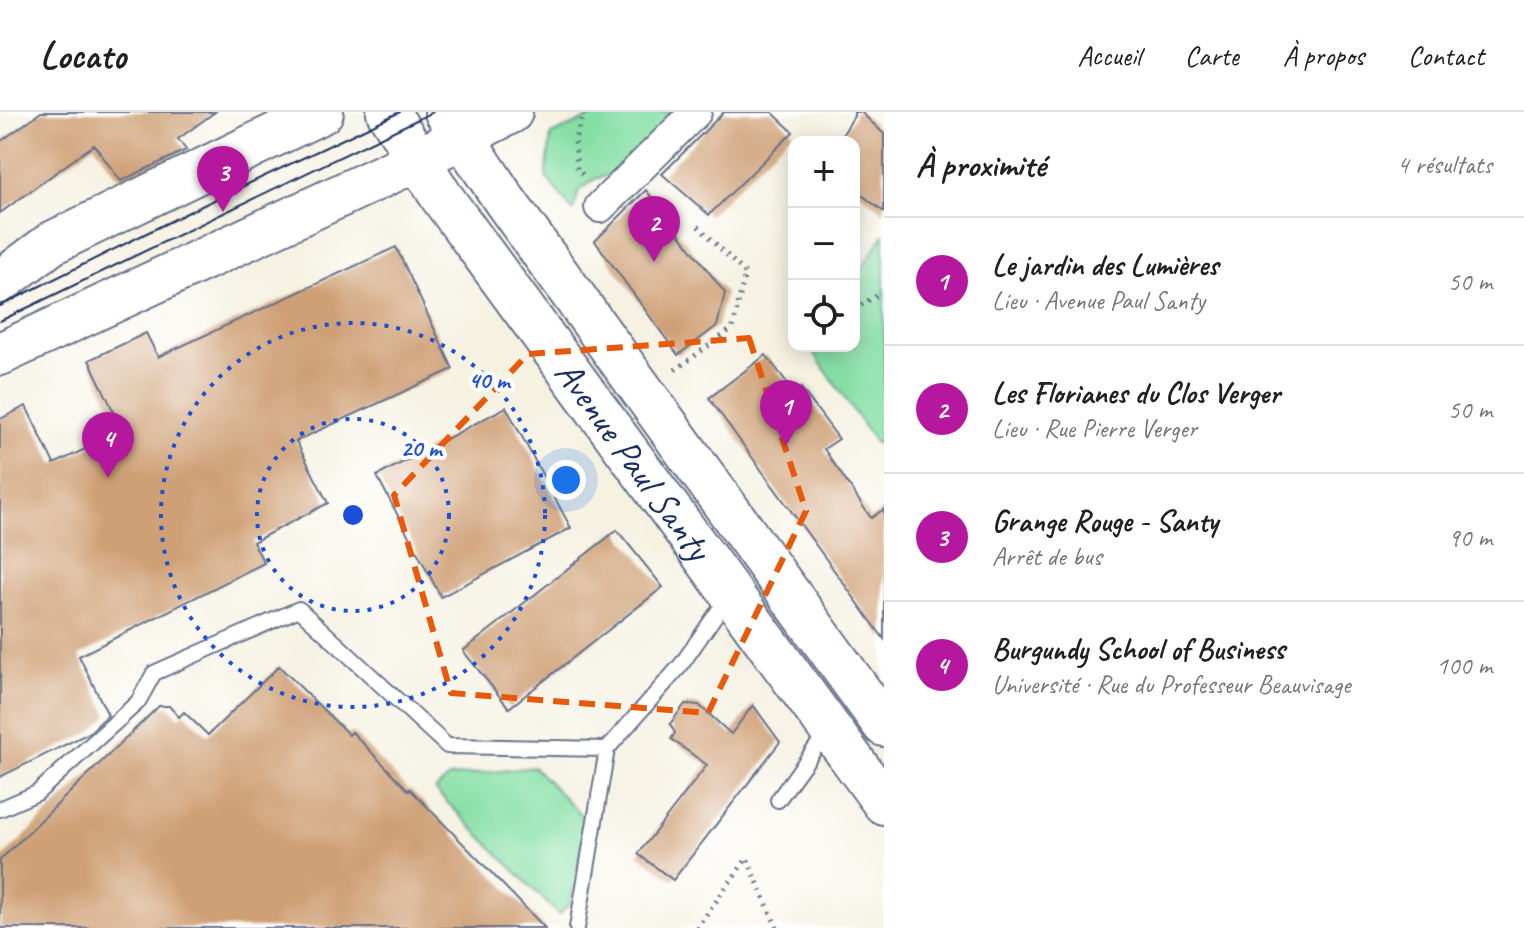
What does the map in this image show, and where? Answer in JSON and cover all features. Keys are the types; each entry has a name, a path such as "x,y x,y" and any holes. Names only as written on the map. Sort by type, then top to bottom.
{"main road":[{"path":"0,282 52,243 322,112"},
{"name":"Avenue Paul Santy","path":"388,112 441,196 884,803"},
{"path":"0,354 419,159 454,125 511,112"},
{"name":"Avenue Paul Santy","path":"454,125 661,383 884,725"},
{"path":"598,411 615,399 661,383"}],"street":[{"path":"604,203 696,112"}],"lane":[{"path":"577,928 607,749 681,665 731,594"},
{"path":"0,809 37,793 138,702 154,673 299,609 447,746 607,749"},
{"path":"778,800 829,728"}],"path":[{"path":"584,112 575,139 577,169 604,203"},
{"path":"661,383 733,328 745,273 698,226"},
{"path":"860,306 878,295 884,296"},
{"path":"697,928 747,858 777,928"}],"highlighted area":[{"path":"749,338 806,511 708,713 451,693 394,495 528,354"}],"green space":[{"path":"602,112 682,112 618,172 595,179 579,191 573,211 546,177 551,135"},
{"path":"884,234 884,432 876,444 813,352 860,352 860,272"},
{"path":"534,767 587,821 570,903 559,915 435,790 449,777"}],"building":[{"path":"41,112 215,112 178,139 186,150 121,181 94,145 0,213 0,142"},
{"path":"724,112 772,112 793,132 709,215 662,174"},
{"path":"854,112 861,112 884,134 884,212 860,194 860,136 842,136"},
{"path":"646,190 725,293 717,326 678,355 595,241"},
{"path":"396,247 453,369 296,441 328,503 253,542 264,563 79,656 108,715 89,733 0,777 0,419 26,406 54,464 123,431 89,360 146,333 158,357"},
{"path":"766,355 795,393 801,388 839,439 824,449 871,518 884,509 884,639 709,398"},
{"path":"506,407 571,528 441,597 377,476"},
{"path":"617,530 663,587 509,708 463,651"},
{"path":"279,666 410,789 545,928 0,928 0,860 159,706 169,706 179,717 184,712 208,735"},
{"path":"685,704 699,705 731,734 753,705 780,742 673,880 638,854 707,765 671,739 675,733 670,724"}],"tram line":[{"path":"0,306 400,112"},
{"path":"0,321 433,112"}],"place":[{"name":"Grange Rouge - Santy","path":"223,212"},
{"name":"Les Florianes du Clos Verger","path":"654,262"},
{"name":"Le jardin des Lumières","path":"786,446"},
{"name":"Burgundy School of Business","path":"108,478"}]}
